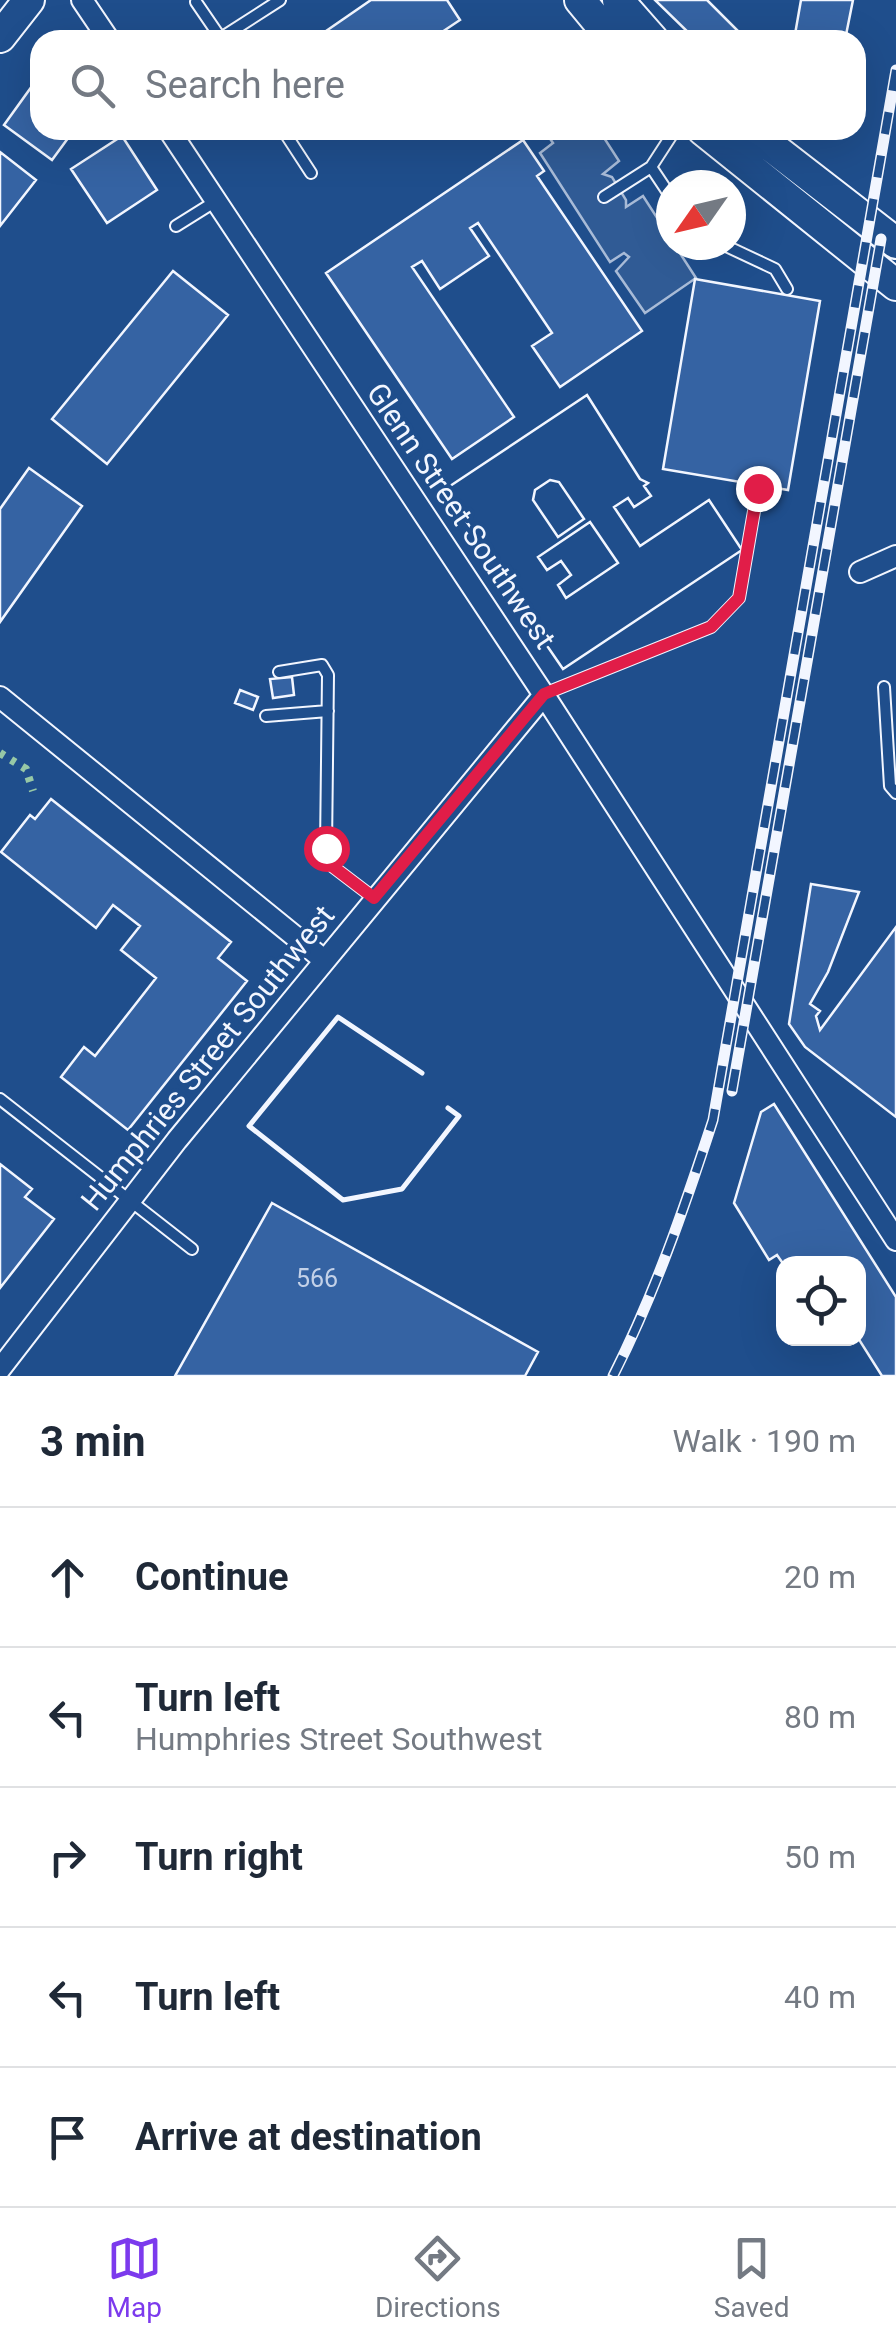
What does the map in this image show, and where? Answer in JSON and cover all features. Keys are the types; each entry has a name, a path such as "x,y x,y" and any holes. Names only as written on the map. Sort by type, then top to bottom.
{"main road":[{"path":"0,37 29,0"},
{"path":"580,0 605,30"},
{"path":"618,0 645,30"},
{"path":"715,140 896,285"},
{"path":"763,140 896,243"}],"street":[{"path":"82,0 102,30"},
{"name":"Glenn Street Southwest","path":"176,140 893,1226"},
{"path":"860,572 896,556"},
{"name":"Humphries Street Southwest","path":"0,1370 128,1203 544,694"},
{"path":"0,697 324,960"}],"lane":[{"path":"235,30 280,0"},
{"path":"196,2 216,30"},
{"path":"290,140 311,172"},
{"path":"604,197 651,167 669,140"},
{"path":"651,167 656,174"},
{"path":"176,226 216,201"},
{"path":"746,256 774,269 787,289"},
{"path":"544,694 711,627 739,598 758,488"},
{"path":"279,672 322,665 328,675 326,848 332,866 374,898"},
{"path":"884,687 890,786 896,793"},
{"path":"266,716 328,712"},
{"path":"0,1098 192,1250"}],"shaded area":[{"path":"551,140 605,140 619,161 603,174 612,177 626,207 643,196 656,216 656,260 684,260 696,278 645,313 616,271 629,257 624,253 610,262 540,153 553,143"}],"building":[{"path":"371,0 447,0 460,20 445,30 328,30"},
{"path":"655,0 707,0 737,30 686,30"},
{"path":"801,0 853,0 847,30 796,30"},
{"path":"30,89 30,140 67,140 52,160 4,125"},
{"path":"116,140 125,140 157,190 107,223 71,169"},
{"path":"523,140 544,171 537,176 642,331 560,387 532,346 552,333 478,223 470,228 489,256 440,289 422,261 412,267 514,417 452,459 326,273"},
{"path":"0,152 36,180 0,226"},
{"path":"173,271 228,315 107,464 52,419"},
{"path":"695,279 820,301 788,490 663,469"},
{"path":"587,395 640,479 648,483 644,486 651,496 634,507 628,498 614,507 640,546 709,500 742,550 563,669 530,621 535,618 444,490","holes":["550,480 559,482 584,519 558,537 533,500 535,490","590,522 618,563 566,598 558,585 571,575 561,561 547,570 538,557"]},
{"path":"587,395 640,479 648,483 644,486 651,496 634,507 628,498 614,507 640,546 709,500 742,550 563,669 530,621 535,618 444,490","holes":["550,480 559,482 584,519 558,537 533,500 535,490","590,522 618,563 566,598 558,585 571,575 561,561 547,570 538,557"]},
{"path":"29,468 82,506 0,622 0,509"},
{"path":"292,677 294,695 273,698 270,679"},
{"path":"240,690 258,697 253,710 235,703"},
{"path":"51,799 231,942 218,958 247,981 128,1130 61,1077 84,1047 95,1056 156,978 121,950 140,926 113,905 96,928 1,852 30,815 35,819"},
{"path":"811,884 859,892 828,972 810,1004 820,1011 816,1016 820,1030 896,927 896,1117 805,1047 789,1024"},
{"path":"774,1104 896,1297 896,1376 882,1376 863,1346 866,1256 777,1255 769,1260 734,1203 761,1112"},
{"path":"0,1164 32,1189 25,1197 54,1219 0,1288"},
{"path":"272,1203 538,1352 525,1376 175,1376"}],"railway":[{"path":"613,1376 668,1250 713,1120 896,70"},
{"path":"732,1091 881,239"}],"hedge":[{"path":"0,753 26,769 33,791"}],"wall":[{"path":"422,1073 338,1017 249,1126 343,1200 402,1189 459,1116 448,1108"}],"route":[{"path":"326,848 332,866 374,898 544,694 711,627 739,598 758,488"}]}
